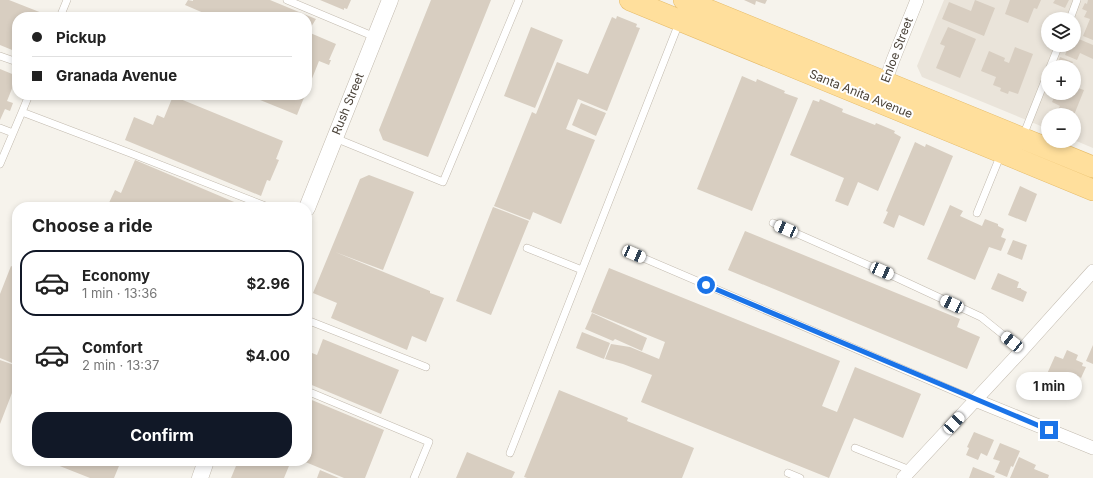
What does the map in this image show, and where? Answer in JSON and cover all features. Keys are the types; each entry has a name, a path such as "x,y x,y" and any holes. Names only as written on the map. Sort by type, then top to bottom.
{"main road":[{"name":"Santa Anita Avenue","path":"630,0 1093,190"},
{"name":"Santa Anita Avenue","path":"684,0 886,81 1093,167"}],"street":[{"name":"Rush Street","path":"309,202 390,0"},
{"name":"Enloe Street","path":"878,101 917,0"},
{"path":"906,474 1022,350 1093,271"},
{"path":"975,400 1093,448"},
{"path":"200,478 204,466"}],"lane":[{"path":"62,12 67,0"},
{"path":"286,0 375,37"},
{"path":"335,137 443,182 519,0"},
{"path":"1073,12 1077,0"},
{"path":"510,453 680,21"},
{"path":"0,56 12,60"},
{"path":"1022,138 1041,90"},
{"path":"0,164 27,100"},
{"path":"22,112 255,202"},
{"path":"0,128 14,133"},
{"path":"977,213 1002,152"},
{"path":"773,223 981,317 1022,350"},
{"path":"527,248 582,270"},
{"path":"634,254 975,400"},
{"path":"312,322 426,367"},
{"path":"312,393 429,442 414,478"},
{"path":"855,448 906,474"},
{"path":"788,473 800,478"}],"shaded area":[{"path":"944,0 1093,0 1093,148 1081,143 1081,108 1041,108 1041,126 922,77 917,66"}],"building":[{"path":"0,0 9,0 39,12 12,12 12,50 0,45"},
{"path":"188,0 270,0 299,12 201,12 185,5"},
{"path":"320,0 351,0 347,9 344,8 344,10"},
{"path":"431,0 491,0 428,157 383,140 379,130"},
{"path":"744,0 767,0 765,4 756,1 755,5"},
{"path":"975,0 995,8 984,36 942,19 949,2 971,11"},
{"path":"1010,0 1041,0 1037,9 1034,8 1028,23 1005,14"},
{"path":"1055,0 1069,0 1065,8 1053,3"},
{"path":"1088,0 1093,0 1093,40 1083,36 1090,19 1084,17 1087,11 1082,9 1085,3 1087,4"},
{"path":"617,16 637,24 636,27 640,28 607,111 578,99 566,129 595,140 561,224 533,212 530,220 494,206 532,112 536,114 557,62 588,74 612,17 616,19"},
{"path":"312,17 316,19 312,26"},
{"path":"531,27 563,40 535,108 504,96"},
{"path":"948,27 976,39 960,78 936,68 945,46 940,44"},
{"path":"312,34 336,44 329,60 331,60 329,65 319,61 312,78"},
{"path":"1081,40 1093,45 1093,59 1080,53 1077,60 1065,55 1066,52 1081,52"},
{"path":"1015,47 1033,54 1018,94 1009,91 1008,94 1000,91 1001,88 993,85 996,77 981,71 989,51 1005,58 1004,61 1009,63"},
{"path":"1060,57 1068,60 1059,60"},
{"path":"0,69 12,74 12,88 7,101 13,103 10,111 5,109 0,120"},
{"path":"742,76 756,82 757,79 785,91 784,93 798,98 752,211 697,189"},
{"path":"1081,89 1084,90 1081,98"},
{"path":"820,99 843,109 842,112 895,131 894,133 901,137 878,191 858,182 848,206 835,201 844,178 790,155 813,100 819,102"},
{"path":"171,100 183,100 283,141 276,159 279,160 270,181 267,180 261,196 125,140 134,117 153,125 157,115 164,118"},
{"path":"260,100 303,100 297,115"},
{"path":"1053,100 1080,100 1077,108 1059,108 1060,106 1052,102"},
{"path":"581,103 606,113 596,136 572,125"},
{"path":"915,142 925,147 926,144 953,156 924,226 899,215 894,228 883,223 888,212 886,211"},
{"path":"135,160 234,202 109,202 115,190 121,193"},
{"path":"369,175 414,192 383,270 335,252 444,298 426,342 412,336 407,350 331,318 337,303 313,293 360,179"},
{"path":"1020,186 1037,194 1026,222 1008,215"},
{"path":"950,205 963,211 960,216 982,226 985,219 998,224 998,226 1004,229 1001,237 1006,239 1001,251 989,247 975,280 927,259"},
{"path":"493,207 529,221 491,315 456,301"},
{"path":"745,231 960,319 957,327 980,337 967,369 728,270"},
{"path":"1013,240 1027,245 1022,260 1007,254"},
{"path":"11,266 12,363 0,358 0,294"},
{"path":"609,268 840,361 822,406 837,412 855,367 921,394 903,438 854,418 829,478 641,402 652,375 605,359 611,344 630,347 659,359 665,342 591,312"},
{"path":"998,273 1019,282 1017,288 1021,288 1027,292 1023,302 991,289"},
{"path":"592,313 647,338 642,351 615,339 613,341 585,329"},
{"path":"582,332 610,343 604,359 576,348"},
{"path":"323,339 399,370 381,414 312,385 312,353 317,355"},
{"path":"1093,345 1093,364 1086,361"},
{"path":"1067,350 1078,355 1076,360 1083,363 1082,366 1086,367 1081,378 1078,376 1072,390 1065,387 1064,391 1056,388 1058,384 1053,382 1055,377 1047,374 1055,356 1063,359"},
{"path":"0,360 12,364 12,393 0,424"},
{"path":"559,390 628,418 627,421 694,448 682,478 524,477"},
{"path":"312,400 384,430 365,478 344,478 312,465"},
{"path":"974,432 994,440 987,456 981,453 978,460 966,455 969,448 967,447"},
{"path":"1000,443 1020,451 1013,467 1011,466 1007,477 995,472 1000,461 993,459"},
{"path":"467,452 515,472 512,478 456,478"},
{"path":"1019,457 1036,465 1034,469 1049,475 1048,478 1010,478"},
{"path":"60,466 119,466 114,478 90,478"},
{"path":"236,466 289,466 284,478 231,478"},
{"path":"973,467 995,476 994,478 969,478"},
{"path":"320,470 339,478 317,478"}],"route":[{"path":"706,285 1049,430"}]}
